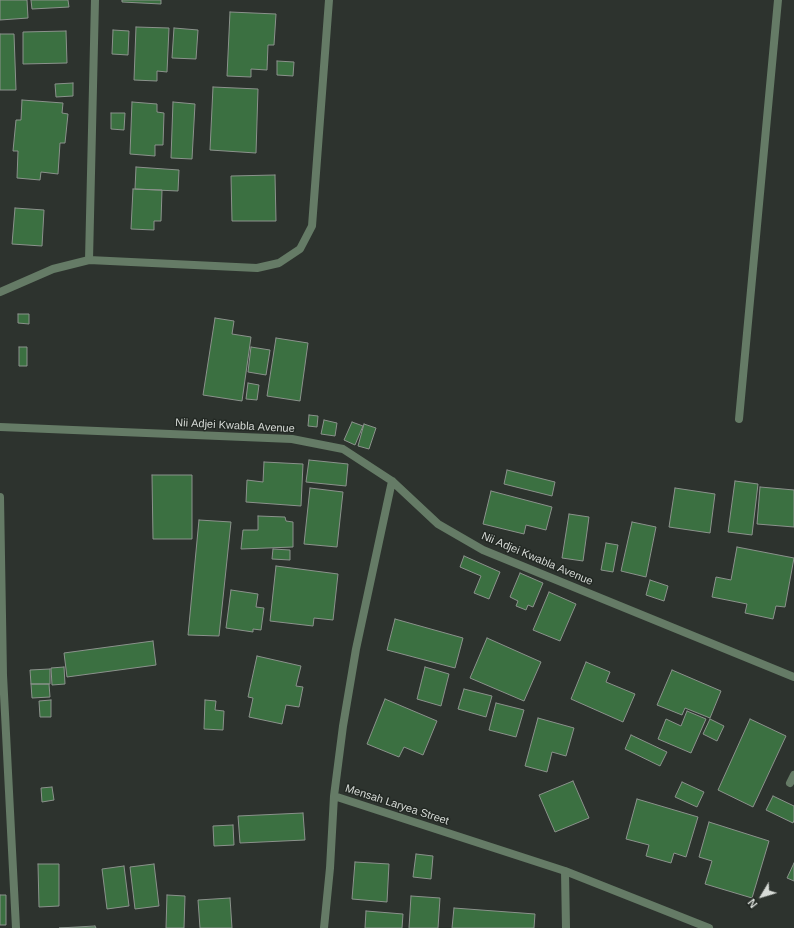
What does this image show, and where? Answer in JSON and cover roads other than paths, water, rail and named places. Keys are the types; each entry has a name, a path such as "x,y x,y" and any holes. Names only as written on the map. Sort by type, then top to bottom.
{"street":[{"path":"89,260 95,0"},
{"path":"0,292 53,269 89,260 257,268 278,263 300,249 312,226 329,0"},
{"path":"739,419 778,0"},
{"name":"Nii Adjei Kwabla Avenue","path":"0,427 292,439 343,449 392,482 438,524 484,550 794,677"},
{"name":"Mensah Laryea Street","path":"392,482 356,650 343,726 334,796 565,871 709,928"},
{"path":"0,497 1,675 16,928"},
{"path":"790,784 794,775"},
{"path":"324,928 330,868 334,796"},
{"path":"565,871 566,928"}]}
